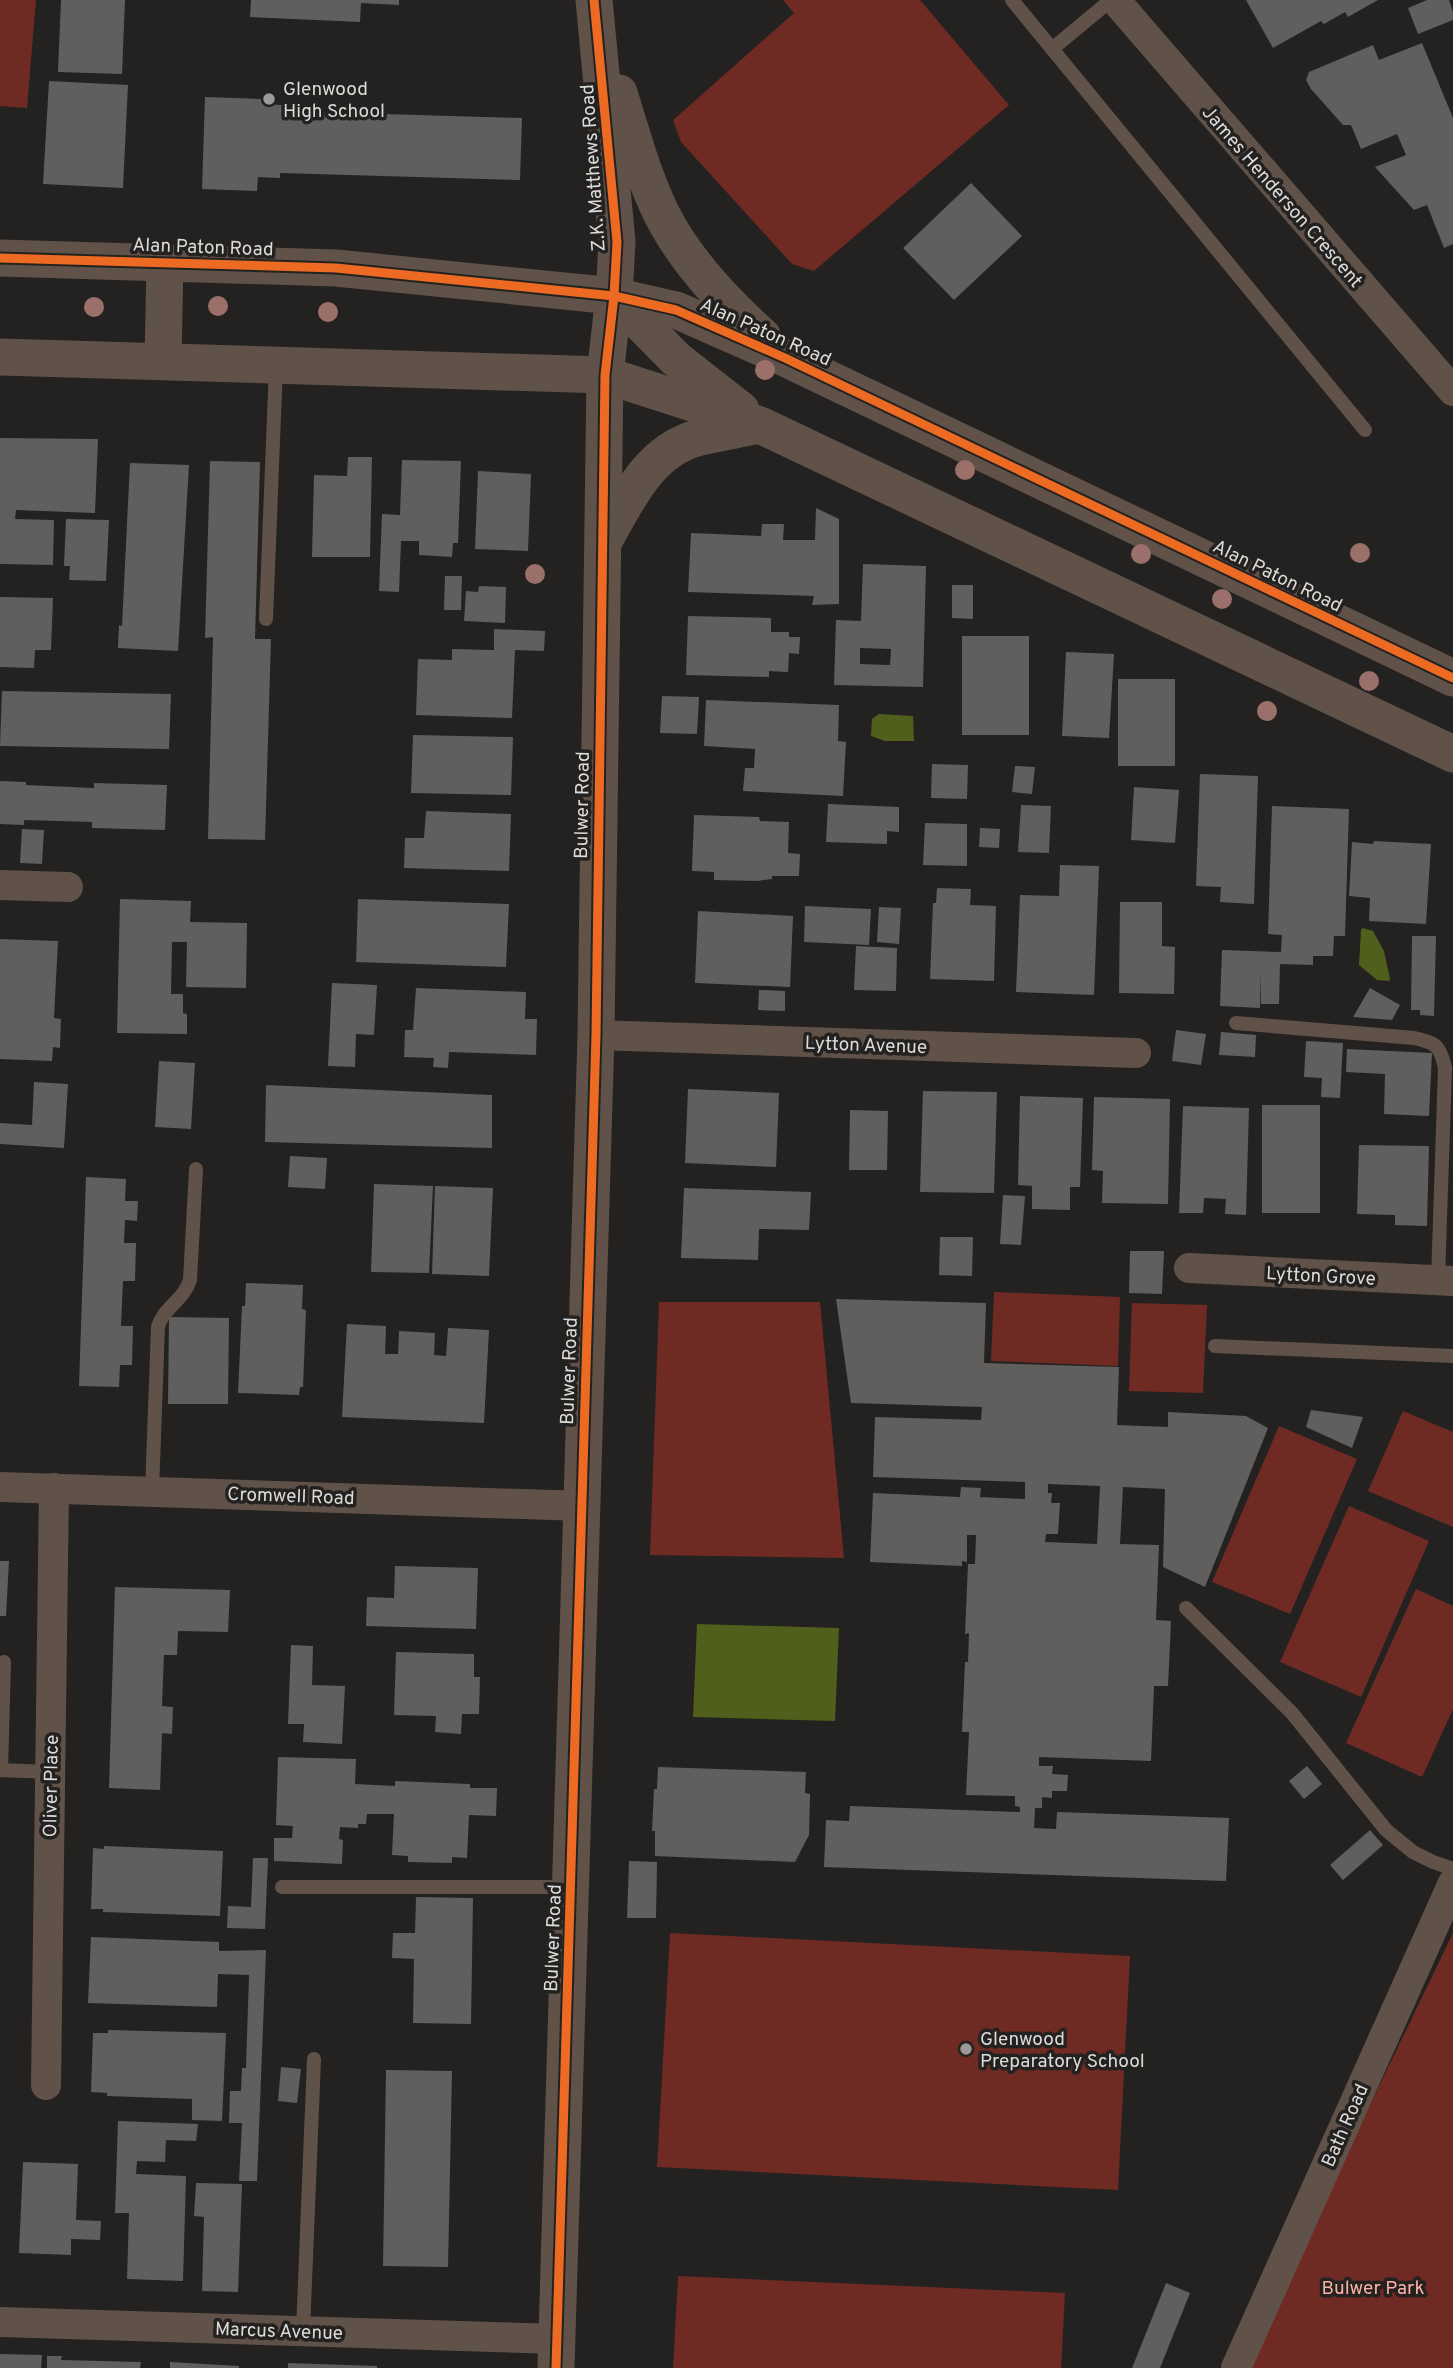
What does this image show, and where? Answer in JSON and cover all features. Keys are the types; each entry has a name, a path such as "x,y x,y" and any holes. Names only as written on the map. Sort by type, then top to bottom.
{"street":[{"name":"James Henderson Crescent","path":"1113,0 1453,391"},
{"name":"Z.K. Matthews Road","path":"596,16 617,242 605,375"},
{"path":"596,16 647,179 668,225 696,267 729,306 785,358"},
{"name":"Alan Paton Road","path":"0,258 336,268 614,296 676,310 785,358 1453,678"},
{"path":"163,361 166,262"},
{"path":"614,296 676,359 760,425"},
{"path":"0,357 605,375 760,425 1453,754"},
{"name":"Bulwer Road","path":"557,2353 596,1035 605,375"},
{"path":"603,543 630,493 649,467 694,438 760,425"},
{"path":"0,886 68,887"},
{"name":"Lytton Avenue","path":"596,1035 1136,1053"},
{"name":"Lytton Grove","path":"1189,1268 1446,1280"},
{"name":"Cromwell Road","path":"0,1487 582,1506"},
{"name":"Oliver Place","path":"46,2085 54,1488"},
{"name":"Bath Road","path":"1236,2368 1453,1883"},
{"name":"Marcus Avenue","path":"0,2322 303,2331 557,2353"}],"lane":[{"path":"1012,0 1365,430"},
{"path":"1052,49 1113,0"},
{"path":"266,619 276,364"},
{"path":"1236,1023 1414,1038 1432,1042 1439,1048 1445,1068 1446,1280"},
{"path":"152,1490 158,1327 160,1320 181,1297 190,1280 196,1169"},
{"path":"1215,1346 1453,1356"},
{"path":"1186,1608 1292,1713 1386,1830 1413,1852 1453,1869"},
{"path":"4,1662 1,1770 50,1772"},
{"path":"282,1887 571,1887"},
{"path":"303,2331 314,2059"}],"green space":[{"path":"0,0 36,0 27,108 0,106"},
{"path":"783,0 920,0 1009,105 814,271 792,264 681,142 673,120 794,13"},
{"path":"994,1292 1120,1297 1118,1366 991,1361"},
{"path":"659,1302 820,1302 844,1558 650,1555"},
{"path":"1132,1303 1207,1305 1203,1393 1129,1391"},
{"path":"1403,1411 1453,1432 1453,1527 1368,1491"},
{"path":"1279,1426 1357,1459 1290,1614 1212,1582"},
{"path":"1349,1506 1429,1541 1361,1697 1280,1662"},
{"path":"1416,1589 1453,1606 1453,1709 1422,1777 1346,1743"},
{"path":"670,1933 1130,1956 1118,2190 657,2167"},
{"name":"Bulwer Park","path":"1453,1933 1453,2368 1243,2368"},
{"path":"678,2276 1065,2293 1061,2368 673,2368"}],"shaded area":[{"path":"879,714 913,716 914,741 885,741 871,736 872,719"},
{"path":"1363,928 1373,931 1384,951 1389,981 1377,980 1359,965"},
{"path":"697,1624 839,1628 835,1721 693,1717"}],"building":[{"path":"61,0 125,0 122,74 58,72"},
{"path":"251,0 399,0 399,5 361,3 360,22 250,17"},
{"path":"1246,0 1378,0 1348,17 1345,12 1324,24 1321,21 1273,48"},
{"path":"1427,0 1449,0 1453,20 1418,34 1408,8"},
{"path":"1422,43 1453,118 1453,244 1444,248 1427,205 1414,210 1375,167 1406,155 1397,134 1361,149 1351,125 1343,125 1306,80 1309,72 1373,45 1379,60"},
{"path":"49,81 128,85 123,188 43,184"},
{"path":"205,97 262,99 262,104 282,105 282,111 522,118 520,180 280,173 280,178 258,177 257,191 202,189"},
{"path":"971,183 1022,236 954,300 903,248"},
{"path":"0,438 98,439 95,513 16,510 15,519 54,520 53,565 0,564"},
{"path":"348,457 372,457 370,557 312,557 314,475 347,476"},
{"path":"402,460 461,461 458,543 453,543 452,557 419,555 419,541 401,541 399,592 379,591 382,514 400,515"},
{"path":"210,461 260,462 255,639 271,639 265,840 208,839 213,637 205,638"},
{"path":"130,463 189,465 178,651 118,648 119,625 122,626"},
{"path":"478,471 531,474 528,551 475,549"},
{"path":"816,508 839,519 839,604 812,605 814,596 688,592 691,533 761,536 762,524 784,524 783,540 815,540"},
{"path":"66,519 109,520 106,581 69,580 70,566 64,566"},
{"path":"863,564 926,566 923,687 834,685 836,620 861,621","holes":["860,648 891,649 890,665 860,664"]},
{"path":"445,576 462,576 461,610 444,610"},
{"path":"952,585 973,585 973,619 952,618"},
{"path":"479,586 506,587 505,623 464,621 466,591 478,592"},
{"path":"0,597 53,598 51,650 35,650 34,668 0,667"},
{"path":"688,616 771,618 771,632 789,632 789,637 800,637 799,654 789,653 788,672 769,671 769,677 686,675"},
{"path":"494,629 545,631 544,651 515,650 512,718 416,715 418,659 452,660 452,649 494,650"},
{"path":"962,636 1029,636 1029,735 962,735"},
{"path":"1066,652 1114,654 1109,738 1062,736"},
{"path":"1118,679 1175,679 1175,766 1118,766"},
{"path":"2,691 171,694 169,749 0,746"},
{"path":"662,696 699,697 697,734 660,733"},
{"path":"706,700 839,705 838,741 846,742 843,796 743,791 745,768 754,768 755,749 704,746"},
{"path":"413,735 513,737 511,795 411,793"},
{"path":"932,764 968,765 967,799 931,798"},
{"path":"1015,766 1035,767 1032,794 1012,792"},
{"path":"1200,774 1258,776 1254,904 1220,902 1221,887 1196,886"},
{"path":"0,781 94,788 94,783 167,785 165,830 92,828 92,822 24,820 24,825 0,824"},
{"path":"1134,787 1179,790 1175,843 1131,840"},
{"path":"828,804 899,807 899,832 887,831 887,844 826,842"},
{"path":"1021,805 1051,806 1049,853 1018,852"},
{"path":"1272,806 1349,809 1345,936 1334,936 1333,956 1313,956 1313,965 1280,964 1279,1004 1261,1004 1261,971 1260,1008 1220,1006 1222,950 1281,952 1282,935 1268,934"},
{"path":"426,811 511,814 509,871 404,868 405,838 424,838"},
{"path":"694,815 759,817 760,821 789,822 788,853 800,854 799,876 772,876 772,879 757,881 714,880 714,872 692,871"},
{"path":"925,823 967,824 967,866 923,865"},
{"path":"980,828 1000,829 999,848 979,847"},
{"path":"22,829 44,830 42,864 20,863"},
{"path":"1374,841 1431,844 1426,924 1369,921 1370,898 1349,896 1352,842 1373,844"},
{"path":"1060,865 1099,866 1094,995 1016,992 1020,895 1059,896"},
{"path":"937,888 971,889 970,905 996,906 994,981 930,979 933,903 936,903"},
{"path":"120,899 191,901 190,922 247,923 246,988 186,987 187,942 172,942 171,994 183,994 187,1034 117,1033"},
{"path":"358,899 509,904 506,967 356,962"},
{"path":"1120,902 1162,902 1162,946 1175,947 1174,994 1119,993"},
{"path":"805,906 871,909 869,945 804,942"},
{"path":"879,907 901,908 899,944 877,942"},
{"path":"698,911 793,916 790,987 695,983"},
{"path":"1412,936 1436,936 1434,1016 1420,1015 1420,1010 1411,1010"},
{"path":"0,939 58,941 54,1018 61,1019 60,1048 53,1047 52,1061 0,1059"},
{"path":"856,946 897,948 896,991 854,990"},
{"path":"332,983 377,985 374,1035 356,1034 355,1067 328,1066"},
{"path":"416,988 526,992 525,1019 537,1019 536,1055 449,1052 448,1068 433,1067 434,1058 404,1057 405,1030 413,1030"},
{"path":"1370,988 1400,1005 1392,1020 1353,1017"},
{"path":"759,990 785,991 785,1011 758,1010"},
{"path":"1176,1030 1206,1034 1201,1065 1172,1061"},
{"path":"1221,1032 1256,1035 1255,1057 1219,1055"},
{"path":"1306,1041 1343,1043 1340,1098 1321,1097 1322,1078 1304,1077"},
{"path":"1347,1049 1432,1053 1429,1116 1384,1114 1385,1074 1346,1072"},
{"path":"159,1061 195,1063 191,1129 155,1127"},
{"path":"34,1082 68,1084 64,1148 0,1144 0,1123 32,1125"},
{"path":"266,1085 492,1095 492,1148 265,1142"},
{"path":"688,1089 779,1093 776,1167 685,1163"},
{"path":"923,1091 997,1092 994,1193 920,1192"},
{"path":"1020,1096 1083,1098 1080,1187 1070,1187 1070,1210 1032,1209 1032,1186 1018,1185"},
{"path":"1094,1097 1170,1099 1168,1204 1102,1203 1103,1171 1092,1170"},
{"path":"1262,1105 1320,1105 1320,1213 1262,1213"},
{"path":"1183,1106 1249,1108 1246,1215 1225,1214 1226,1199 1204,1198 1203,1213 1179,1213"},
{"path":"850,1110 888,1111 887,1170 849,1170"},
{"path":"1359,1145 1429,1146 1427,1226 1395,1225 1395,1215 1357,1214"},
{"path":"290,1156 327,1158 325,1189 288,1187"},
{"path":"86,1177 126,1179 125,1201 138,1201 137,1221 125,1220 124,1243 136,1243 135,1281 123,1281 121,1326 133,1326 132,1365 120,1365 119,1387 79,1386"},
{"path":"374,1184 433,1186 429,1273 371,1272"},
{"path":"435,1186 493,1188 489,1276 432,1274"},
{"path":"684,1188 811,1192 809,1230 759,1229 758,1260 681,1258"},
{"path":"1003,1195 1025,1196 1021,1245 1000,1244"},
{"path":"940,1237 973,1237 972,1276 939,1275"},
{"path":"1130,1251 1164,1251 1162,1294 1129,1293"},
{"path":"246,1283 303,1285 302,1309 306,1310 303,1387 300,1387 299,1395 238,1393 242,1306 245,1306"},
{"path":"836,1299 986,1303 984,1363 1119,1367 1117,1425 1168,1427 1168,1412 1246,1416 1268,1428 1205,1587 1163,1567 1165,1489 1123,1487 1120,1544 1159,1545 1156,1620 1171,1621 1168,1686 1154,1686 1151,1761 1039,1757 1039,1766 1053,1766 1052,1774 1068,1775 1067,1791 1052,1791 1052,1798 1042,1797 1042,1808 1035,1808 1034,1828 1056,1829 1057,1812 1229,1818 1226,1881 824,1867 826,1820 849,1821 850,1806 1020,1812 1020,1807 1015,1806 1015,1796 966,1795 969,1732 962,1732 969,1633 965,1634 968,1564 975,1564 976,1535 967,1535 967,1562 962,1561 962,1566 870,1562 873,1493 960,1497 961,1487 981,1488 980,1497 1025,1499 1025,1482 873,1477 875,1417 981,1420 982,1407 851,1403","holes":["1048,1484 1100,1486 1097,1544 1045,1542 1046,1534 1058,1534 1060,1503 1051,1503 1052,1493 1048,1493"]},
{"path":"169,1317 229,1318 228,1404 168,1404"},
{"path":"347,1324 386,1326 385,1354 398,1354 399,1331 435,1333 434,1355 446,1356 448,1328 489,1330 484,1423 342,1417"},
{"path":"1311,1410 1363,1417 1352,1448 1306,1427"},
{"path":"0,1561 9,1561 6,1616 0,1616"},
{"path":"395,1566 478,1568 476,1629 366,1626 367,1597 394,1598"},
{"path":"115,1587 230,1590 228,1632 178,1631 177,1655 164,1655 162,1706 173,1707 172,1734 162,1733 160,1790 109,1788"},
{"path":"291,1645 313,1646 312,1685 345,1686 342,1744 303,1742 304,1724 288,1724"},
{"path":"396,1652 474,1654 474,1677 480,1677 479,1714 462,1714 461,1734 435,1732 436,1716 394,1715"},
{"path":"278,1757 356,1759 355,1784 395,1786 395,1781 470,1784 470,1788 497,1788 496,1816 469,1815 467,1858 452,1857 452,1863 408,1862 408,1856 392,1855 394,1814 367,1814 366,1824 358,1824 358,1828 340,1827 339,1839 343,1840 342,1864 274,1861 274,1838 292,1838 293,1826 276,1825"},
{"path":"1307,1766 1322,1784 1304,1799 1289,1781"},
{"path":"658,1767 806,1772 805,1793 810,1794 809,1835 795,1862 655,1856 655,1831 652,1831"},
{"path":"1370,1830 1383,1845 1343,1880 1330,1865"},
{"path":"104,1846 223,1851 220,1916 103,1912 103,1909 91,1909 93,1848 104,1849"},
{"path":"253,1858 268,1858 265,1929 227,1928 228,1906 251,1907"},
{"path":"629,1861 657,1862 656,1918 627,1918"},
{"path":"416,1897 473,1898 471,2024 413,2023 414,1959 392,1958 393,1933 415,1933"},
{"path":"91,1937 219,1942 219,1951 266,1950 257,2181 239,2181 242,2123 229,2123 230,2091 241,2091 242,2068 246,2068 249,1975 218,1974 217,2007 88,2003"},
{"path":"108,2030 226,2033 222,2121 192,2120 192,2099 107,2096 107,2093 91,2092 93,2033 108,2033"},
{"path":"281,2067 301,2069 297,2103 278,2101"},
{"path":"386,2070 452,2071 448,2267 383,2266"},
{"path":"118,2121 198,2124 196,2141 166,2140 165,2162 137,2161 136,2174 186,2176 183,2281 127,2279 129,2213 115,2213"},
{"path":"23,2162 78,2164 76,2220 101,2221 100,2240 71,2239 71,2255 19,2253"},
{"path":"196,2183 242,2184 238,2292 202,2291 204,2217 194,2216"},
{"path":"1166,2283 1190,2293 1160,2368 1132,2368"},
{"path":"0,2354 42,2355 41,2368 0,2368"},
{"path":"47,2356 62,2356 61,2360 141,2362 140,2368 47,2368"},
{"path":"170,2362 239,2366 239,2368 170,2368"},
{"path":"288,2363 377,2366 377,2368 288,2368"}],"cycle path":[{"path":"556,2368 596,1035 605,375 617,242 594,0"},
{"path":"0,258 336,268 614,296 676,310 785,358 1453,678"}],"place":[{"name":"Glenwood High School","path":"269,99"},
{"name":"Glenwood Preparatory School","path":"966,2049"}]}
